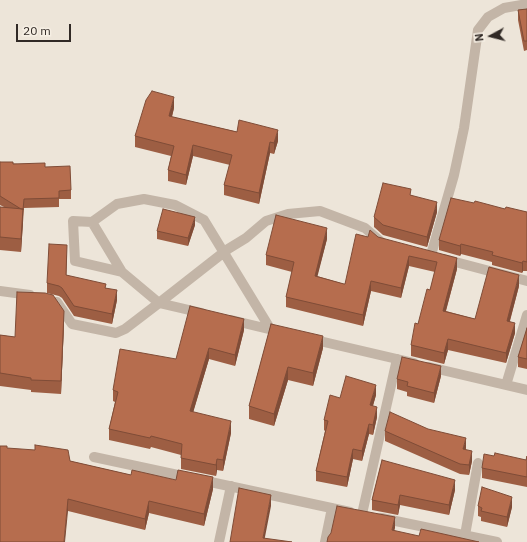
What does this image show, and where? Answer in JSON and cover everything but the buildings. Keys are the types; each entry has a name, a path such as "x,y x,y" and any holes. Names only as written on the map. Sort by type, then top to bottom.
{"street":[{"path":"527,4 504,8 488,17 478,30 464,128 454,175 427,254 527,280"},
{"path":"122,272 75,261 73,221 92,222 117,204 144,199 175,205 204,220 271,330"},
{"path":"0,291 7,291 57,302 72,324 116,333 125,329 224,252 246,238 266,221 288,214 320,211 365,228 380,241 387,243"},
{"path":"92,222 122,272 159,303 527,390"},
{"path":"506,385 527,315"},
{"path":"362,514 397,359"},
{"path":"94,457 497,542"},
{"path":"465,535 478,463"},
{"path":"218,542 231,486"},
{"path":"325,542 332,508"}]}
